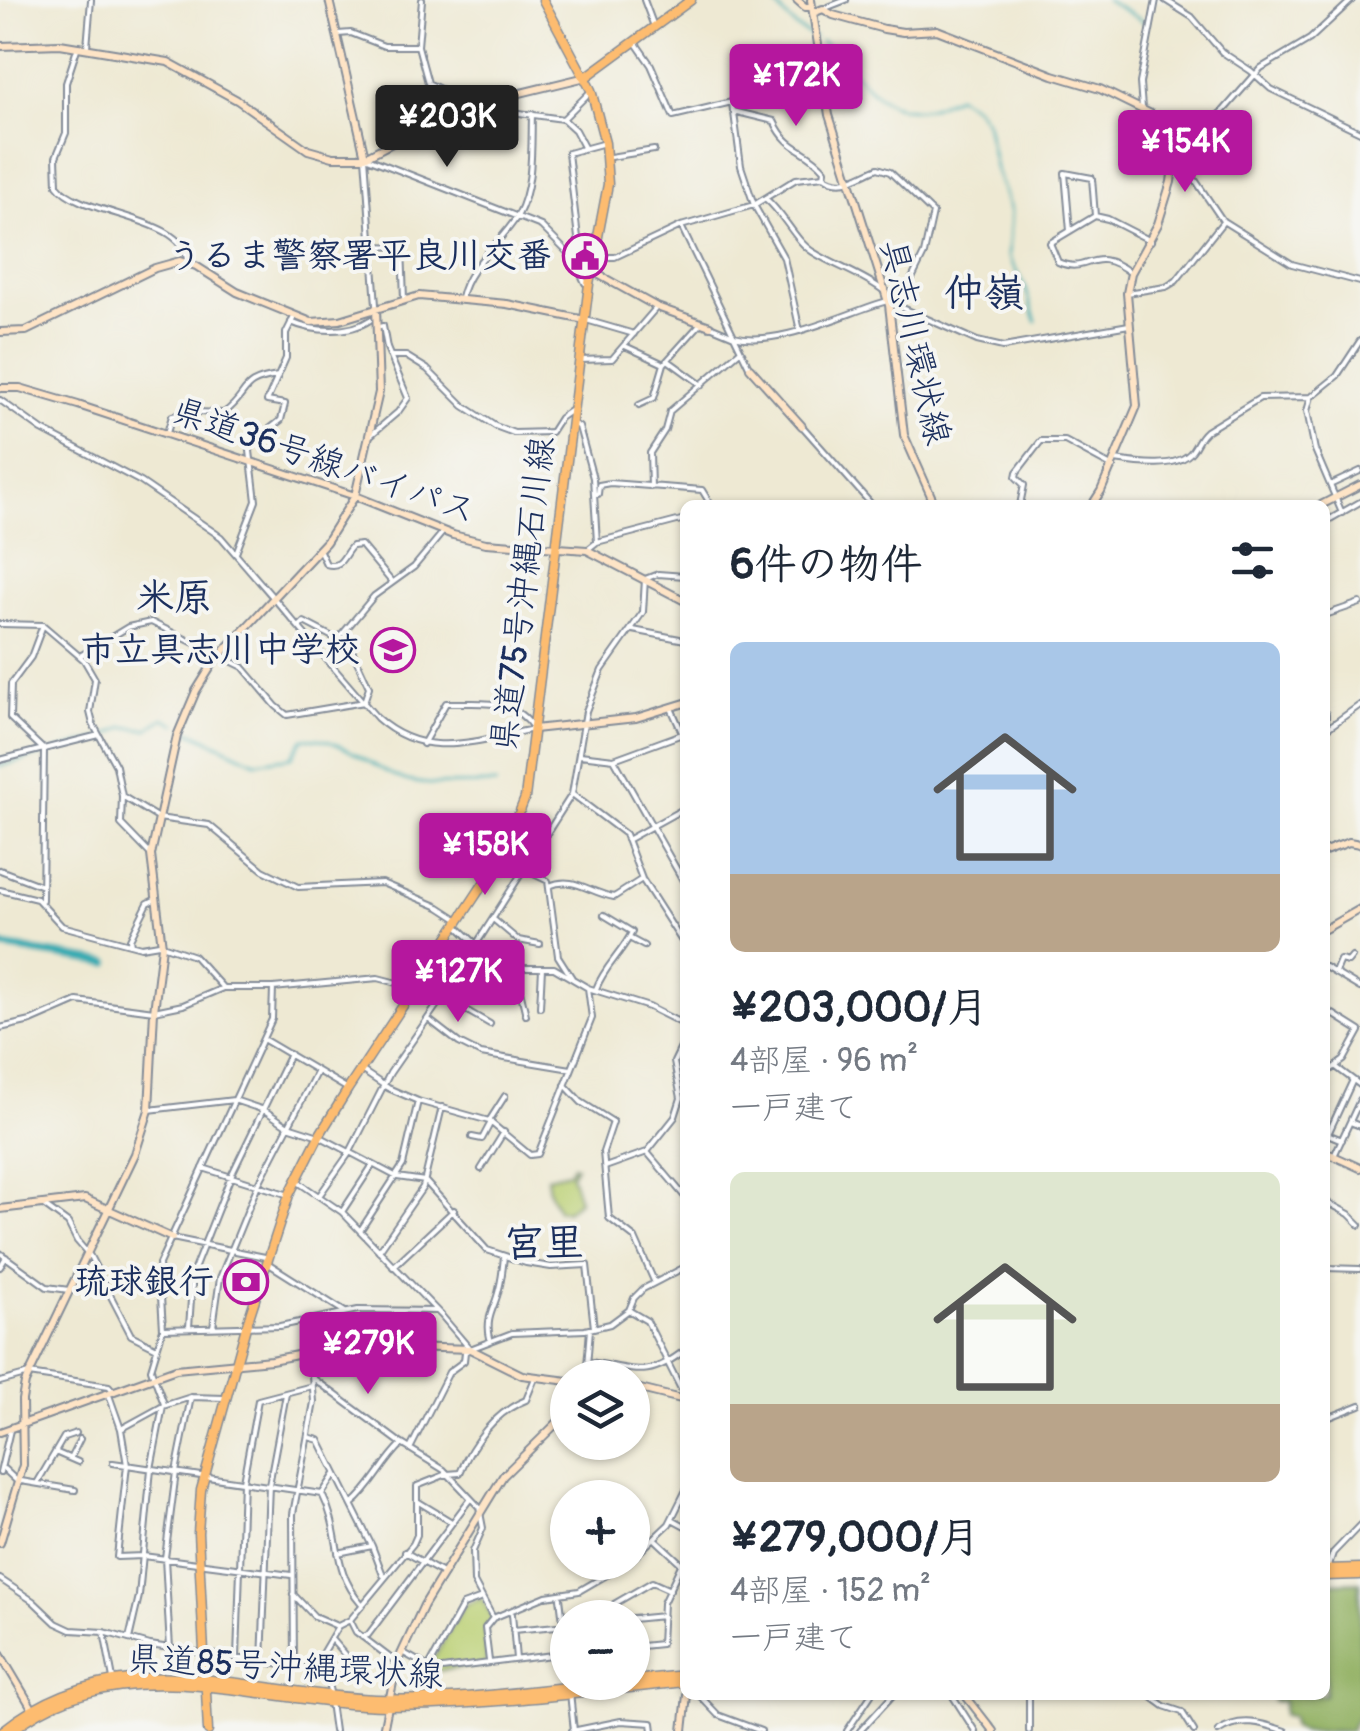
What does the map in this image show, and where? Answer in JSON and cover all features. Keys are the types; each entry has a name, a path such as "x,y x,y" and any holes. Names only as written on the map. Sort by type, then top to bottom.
{"main road":[{"path":"328,0 365,157"},
{"name":"県道75号沖縄石川線","path":"208,1731 198,1518 204,1477 246,1327 289,1195 319,1136 503,854 519,819 534,729 589,284 606,210 607,158 592,90 542,0"},
{"path":"0,46 45,42 168,62 225,92 308,150 326,156 365,157 473,103 586,77 691,0"},
{"path":"797,0 805,7 884,29 936,30 1100,89 1142,108 1160,124 1175,150 1172,182 1151,241 1131,273 1128,293 1138,406 1095,500"},
{"name":"具志川環状線","path":"812,7 825,98 887,301 904,435 931,500"},
{"path":"0,332 26,332 164,264 186,262 292,319 320,322 404,299 437,296 507,304 585,320"},
{"path":"592,271 657,307 710,326"},
{"path":"0,1543 25,1449 22,1394 109,1209 150,1110 154,1011 162,946 151,855 182,722 201,682 220,655 319,549 355,496 372,434 380,382 376,308"},
{"path":"750,368 802,426"},
{"name":"県道36号線バイパス","path":"0,388 20,388 167,434 355,496 444,532 486,542 586,550 680,598"},
{"path":"1330,500 1360,486"},
{"path":"534,729 636,718 680,705"},
{"path":"1330,849 1349,842 1360,844"},
{"path":"1330,926 1360,909"},
{"path":"1330,1154 1360,1168"},
{"path":"0,1209 79,1198 172,1238"},
{"path":"0,1432 181,1368 253,1362 361,1344 470,1349 535,1378 550,1379"},
{"path":"239,1351 253,1362"},
{"path":"650,1391 680,1398"},
{"path":"383,1731 398,1663 414,1622 508,1470 550,1430"},
{"path":"1330,1567 1360,1572"},
{"path":"0,1654 34,1711"},
{"path":"650,1678 680,1675"},
{"name":"県道85号沖縄環状線","path":"2,1731 71,1690 113,1679 156,1676 388,1702 550,1689"},
{"name":"県道85号沖縄環状線","path":"650,1684 680,1682"},
{"name":"県道85号沖縄環状線","path":"12,1731 34,1711 113,1685 206,1684"},
{"path":"683,1731 686,1700"},
{"path":"969,1700 992,1731"}],"street":[{"path":"91,0 83,47 66,83 66,133 56,157 57,185 72,199 143,222 174,238 186,252 186,262"},
{"path":"422,0 418,46 428,83 497,110 563,120 576,130 584,148"},
{"path":"644,0 654,26"},
{"path":"823,9 846,0"},
{"path":"1142,108 1140,83 1156,0"},
{"path":"1165,0 1192,18 1226,56 1282,96 1360,132"},
{"path":"1352,0 1310,39 1270,60 1220,115 1175,150 1223,222 1292,264 1360,282"},
{"path":"338,34 351,33 384,46 418,46"},
{"path":"634,40 652,64 673,116 732,102 741,166 754,205 784,258 800,331"},
{"path":"563,120 592,90"},
{"path":"734,111 774,121 788,144 814,157 825,170 824,176"},
{"path":"461,299 469,273 488,256 518,215 530,170 532,114"},
{"path":"573,258 578,238 568,153 605,144"},
{"path":"607,158 654,150"},
{"path":"376,308 365,157 541,226 573,258 589,284"},
{"path":"595,257 615,258 680,226 754,205 796,179 824,176 831,181 850,181 878,168 890,172 933,213 924,254 899,305"},
{"path":"1070,231 1065,174 1092,178 1095,216"},
{"path":"766,198 782,212 812,252 863,275 884,291"},
{"path":"1131,273 1114,260 1104,258 1070,268 1058,262 1050,243 1095,216 1151,241"},
{"path":"1128,293 1166,287 1176,281 1223,222"},
{"path":"680,226 750,368"},
{"path":"372,246 402,247 404,299"},
{"path":"710,326 744,338 800,331 887,301 977,341 1003,347 1129,325"},
{"path":"580,360 612,360 657,307"},
{"path":"352,316 356,328"},
{"path":"236,552 256,502 250,451 253,442 280,420 286,404 267,401 286,358 286,333 292,319 312,330 356,328 370,320"},
{"path":"585,320 634,334"},
{"path":"639,405 654,398 666,362 701,322"},
{"path":"372,434 408,398 383,326 379,327"},
{"path":"1342,513 1307,426 1306,411 1311,396 1337,376 1360,341"},
{"path":"625,346 666,362 702,385"},
{"path":"651,487 650,453 666,430 670,411 740,352"},
{"path":"392,356 406,356 427,369 464,406 514,434 551,432 566,412 573,411"},
{"path":"167,434 172,416 224,413 246,386 261,377 278,376"},
{"path":"1021,500 1024,485 1016,477 1017,472 1041,441 1065,441 1114,463 1150,466 1191,453 1198,438 1260,398 1311,396"},
{"path":"0,400 42,430 141,482 221,537 391,730 423,744 458,744 534,729 518,709 500,704 446,703 423,744"},
{"path":"572,423 578,427 586,446 597,542"},
{"path":"802,426 868,500"},
{"path":"1330,486 1360,471"},
{"path":"594,494 598,494 599,484 702,490 708,500"},
{"path":"1330,519 1360,502"},
{"path":"586,550 597,542 680,521"},
{"path":"339,638 374,596 414,567 444,532"},
{"path":"319,549 326,564 335,565 342,562 352,546 361,545 391,582"},
{"path":"320,1196 350,1152 384,1084 572,794 584,724 602,670 643,612 645,579 658,574 680,576"},
{"path":"1330,613 1360,603"},
{"path":"80,656 128,627 150,622 248,672 276,706 288,714 364,702"},
{"path":"299,626 304,622 350,646 369,686 364,702"},
{"path":"0,624 43,625 80,656 95,679 90,712 116,766 122,796 121,824 151,855"},
{"path":"42,902 44,752 10,718 11,684 30,657 43,625"},
{"path":"633,630 680,639"},
{"path":"1330,725 1360,706"},
{"path":"671,708 680,727"},
{"path":"0,760 100,736"},
{"path":"580,755 614,759 680,736"},
{"path":"614,759 680,875"},
{"path":"572,794 616,825 627,840 642,880 680,937"},
{"path":"122,796 158,818 209,825 263,870 298,887 319,889 382,882 439,907 476,944 519,968 554,968 588,988 650,1008 680,1023"},
{"path":"627,840 680,811"},
{"path":"523,869 548,881 558,956 573,980"},
{"path":"0,870 44,886"},
{"path":"549,886 561,881 575,882 614,897 642,880"},
{"path":"0,890 42,902 62,926 194,956 223,988"},
{"path":"130,944 148,903 156,899"},
{"path":"596,989 632,932 604,914"},
{"path":"492,918 518,940 540,944"},
{"path":"629,938 644,946"},
{"path":"1335,972 1340,960 1348,962 1352,958"},
{"path":"519,968 526,1014"},
{"path":"540,1007 542,968"},
{"path":"1330,969 1360,988"},
{"path":"0,1028 86,1000 154,1011 182,1005 223,988 272,988 378,978 443,996 490,1024"},
{"path":"498,989 509,992 519,986"},
{"path":"130,1640 139,1596 150,1469 163,1405 151,1369 163,1329 160,1264 272,1018 272,988"},
{"path":"361,1070 418,1101 490,1122 530,1155 538,1154 592,1018 588,988"},
{"path":"1330,1012 1360,1031 1330,1071"},
{"path":"428,1019 481,1054 570,1069"},
{"path":"263,1039 348,1090"},
{"path":"605,1166 646,1152 680,1107 674,1062 680,1049"},
{"path":"189,1328 194,1272 204,1244 290,1054"},
{"path":"1336,1068 1360,1085"},
{"path":"213,1327 220,1278 257,1187 316,1073"},
{"path":"1330,1125 1352,1082"},
{"path":"564,1084 581,1102 613,1122 602,1152 609,1218 635,1238 654,1281"},
{"path":"472,1137 482,1140 505,1096"},
{"path":"150,1110 234,1100 264,1110 288,1126 319,1136 397,1177 425,1181 454,1210 478,1244 504,1256 551,1267 587,1265 590,1360"},
{"path":"1334,1156 1360,1100"},
{"path":"360,1231 397,1177 418,1101"},
{"path":"378,1252 425,1181 442,1107"},
{"path":"1350,1122 1360,1126"},
{"path":"481,1169 504,1132"},
{"path":"1330,1135 1342,1140"},
{"path":"646,1152 680,1190"},
{"path":"342,1212 373,1164"},
{"path":"202,1168 289,1195"},
{"path":"296,1181 342,1212 470,1349"},
{"path":"42,1204 68,1223 131,1334 157,1348"},
{"path":"1330,1204 1349,1214 1360,1226"},
{"path":"393,1267 454,1210"},
{"path":"172,1238 267,1260 345,1312"},
{"path":"0,1253 48,1288 70,1290"},
{"path":"491,1339 487,1326 498,1294 504,1256"},
{"path":"0,1266 6,1257"},
{"path":"1330,1268 1360,1268"},
{"path":"410,1449 450,1372 464,1361 465,1352 512,1333 610,1324 629,1310 634,1298 654,1281 680,1272"},
{"path":"163,1329 280,1326 345,1312 437,1310"},
{"path":"629,1310 647,1320 680,1388"},
{"path":"294,1666 293,1514 314,1402 308,1321"},
{"path":"650,1371 680,1354"},
{"path":"0,1382 29,1374 109,1386 127,1465 118,1557 166,1558 291,1575"},
{"path":"334,1731 328,1678 320,1655 338,1626 350,1620 416,1535 418,1486 446,1474 460,1473 469,1451 511,1406 526,1400 535,1378"},
{"path":"237,1657 243,1482 258,1400 312,1382"},
{"path":"312,1382 446,1474 479,1507 483,1528 473,1551 474,1582 493,1618"},
{"path":"262,1662 269,1484 286,1393"},
{"path":"170,1649 166,1558 176,1472 191,1398"},
{"path":"121,1429 163,1405 191,1398 225,1398"},
{"path":"1330,1417 1360,1405"},
{"path":"10,1429 2,1471 19,1482 75,1490"},
{"path":"38,1483 64,1437 76,1433"},
{"path":"308,1438 319,1440 383,1576"},
{"path":"70,1458 80,1439"},
{"path":"352,1504 368,1491 384,1461 402,1444"},
{"path":"55,1452 78,1462"},
{"path":"113,1464 322,1494"},
{"path":"322,1494 335,1474"},
{"path":"322,1494 334,1522 342,1578 362,1602"},
{"path":"362,1637 368,1635 470,1499"},
{"path":"417,1501 450,1522"},
{"path":"650,1543 672,1519 680,1502"},
{"path":"672,1519 680,1523"},
{"path":"1330,1561 1360,1525"},
{"path":"654,1539 680,1563"},
{"path":"461,1545 473,1551"},
{"path":"338,1554 372,1546"},
{"path":"405,1552 444,1574"},
{"path":"650,1645 661,1644 664,1603 680,1572"},
{"path":"0,1580 71,1630 104,1632 204,1654 322,1666"},
{"path":"488,1662 485,1628 493,1618 540,1598 579,1591 598,1580"},
{"path":"621,1600 652,1582 670,1590"},
{"path":"293,1594 314,1616 338,1626"},
{"path":"559,1596 560,1600"},
{"path":"432,1669 430,1665 462,1606 482,1598"},
{"path":"512,1612 516,1659"},
{"path":"650,1617 663,1616"},
{"path":"350,1620 362,1637 398,1663"},
{"path":"513,1630 550,1626"},
{"path":"104,1632 113,1679"},
{"path":"330,1638 350,1662"},
{"path":"402,1652 432,1669 550,1655"},
{"path":"571,1700 573,1731 622,1721 652,1723 653,1731"},
{"path":"704,1700 718,1715 761,1731"},
{"path":"847,1731 868,1700"},
{"path":"860,1731 888,1700"},
{"path":"955,1700 976,1731"},
{"path":"1028,1731 1029,1700"},
{"path":"1156,1700 1182,1712 1194,1731"},
{"path":"620,1731 622,1721"},
{"path":"1218,1731 1226,1725 1252,1722 1285,1731"}],"green space":[{"path":"576,1166 571,1175 579,1200 566,1211 558,1210 547,1177 569,1172"},
{"path":"1360,1582 1360,1712 1350,1731 1302,1731 1293,1727 1292,1717 1283,1715 1283,1701 1273,1700 1330,1700 1330,1583"},
{"path":"482,1598 493,1618 485,1629 487,1665 435,1671 430,1665 464,1605"}],"waterway":[{"path":"770,0 797,28 814,38"},
{"path":"1106,0 1146,23"},
{"path":"821,41 868,87 894,105 927,108 957,96 974,106 986,122 995,168 1011,212 1008,256 1025,287 1036,321"},
{"path":"0,766 99,739 124,727 148,729 164,718 176,724"},
{"path":"185,729 256,762 292,757 303,739 316,739 341,746 412,782 496,784"},
{"path":"0,946 108,963"}],"place":[{"name":"うるま警察署平良川交番","path":"585,256"},
{"name":"市立具志川中学校","path":"393,650"},
{"name":"琉球銀行","path":"246,1282"}],"district":[{"name":"仲嶺","path":"984,293"},
{"name":"米原","path":"174,598"},
{"name":"宮里","path":"544,1243"}]}
